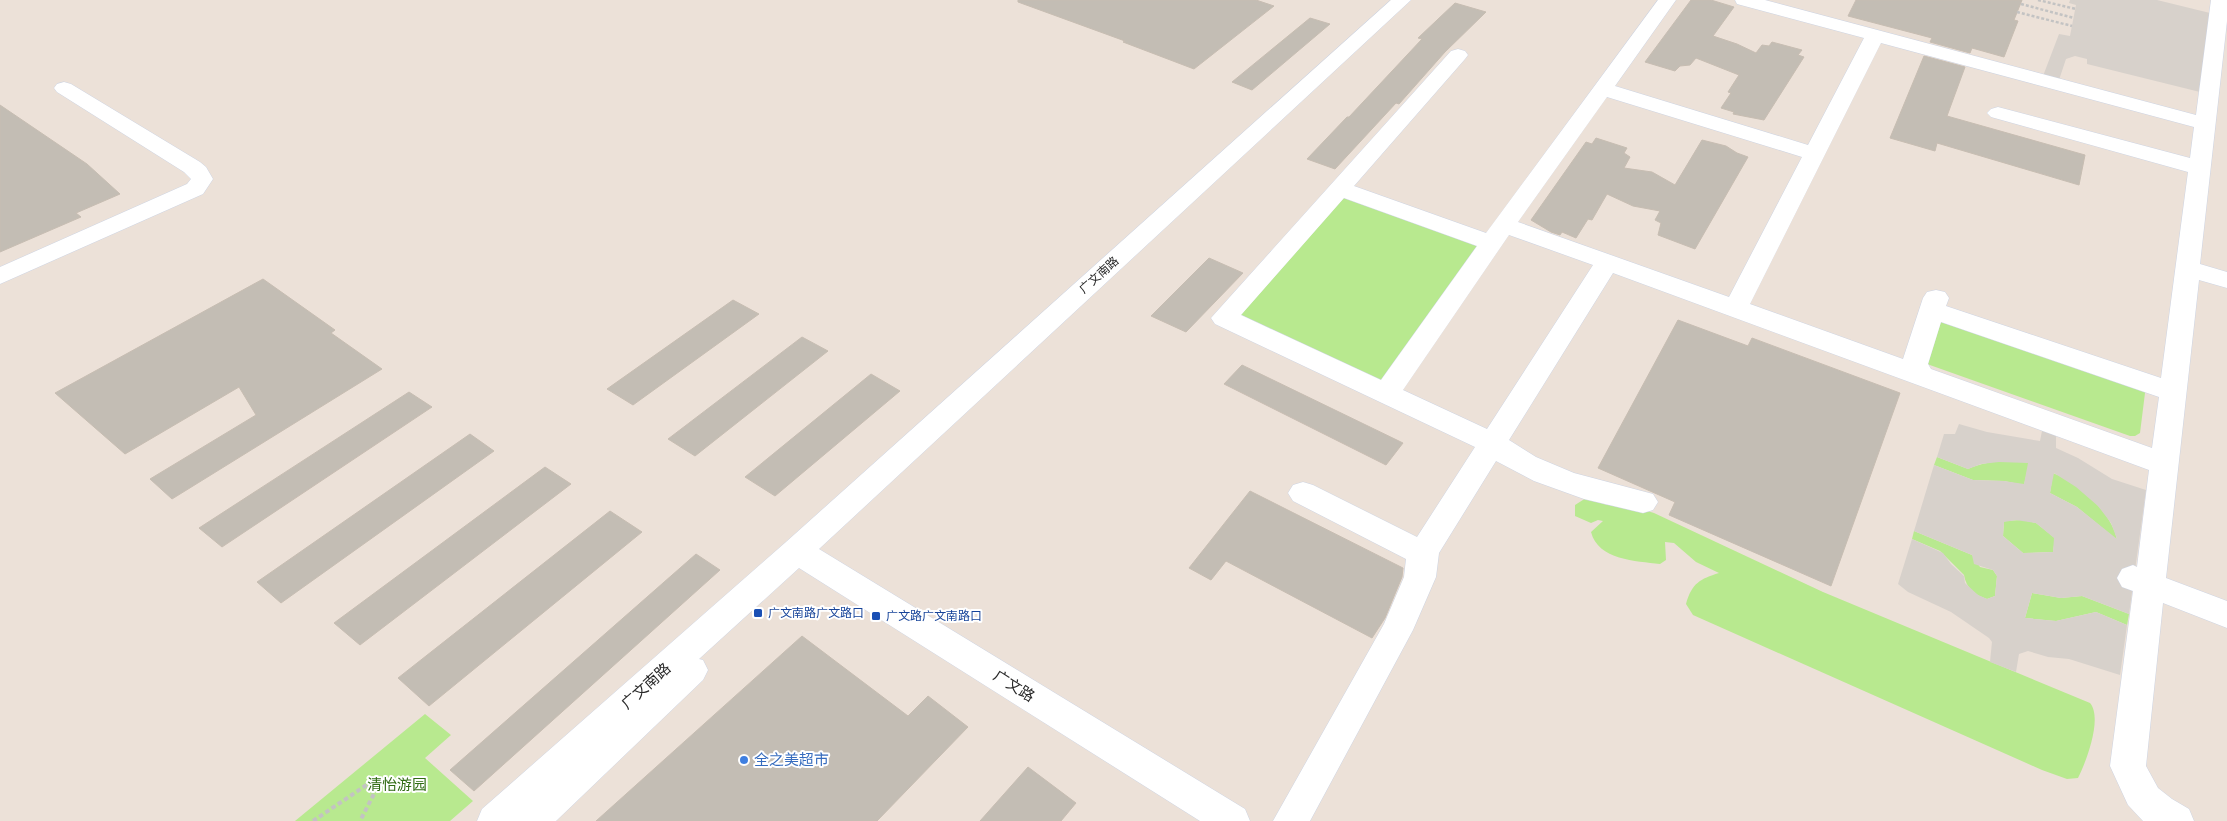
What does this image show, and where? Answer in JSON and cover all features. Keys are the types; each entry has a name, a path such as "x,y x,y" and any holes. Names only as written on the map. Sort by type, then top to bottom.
{"street":[{"name":"广文南路","path":"495,821 797,551 1402,0"},
{"path":"1386,394 1666,0"},
{"path":"1744,0 1769,3 1875,36 2003,99 2200,168"},
{"path":"2176,821 2156,811 2140,794 2132,780 2128,766 2142,581 2165,464 2206,124 2220,68 2220,0"},
{"path":"1735,308 1875,36"},
{"path":"1458,55 1224,318 1492,443 1505,453 1550,474 1606,493 1643,502"},
{"path":"0,276 195,189 202,179 192,167 64,88"},
{"path":"1602,89 1814,154"},
{"path":"2003,99 2206,124"},
{"path":"1339,188 1498,234 1607,262 2165,464"},
{"path":"1291,821 1397,630 1420,577 1424,554 1607,262"},
{"path":"2188,268 2227,280"},
{"path":"1922,376 1918,373 1915,364 1934,304 2173,392"},
{"path":"1303,494 1424,554"},
{"name":"广文南路","path":"530,821 778,589 797,551"},
{"name":"广文路","path":"797,551 1232,821"},
{"path":"2142,581 2227,615"}],"path":[{"path":"2038,0 2076,9"},
{"path":"2021,4 2074,18"},
{"path":"2017,12 2072,26"},
{"path":"313,821 368,784 376,787 375,798 364,812 360,821"}],"green space":[{"path":"1340,195 1479,246 1384,386 1241,323 1236,311"},
{"path":"1937,317 2146,385 2140,433 2130,436 1927,364"},
{"path":"1937,457 1968,469 1982,464 1998,462 2014,461 2029,463 2024,485 2004,481 1973,480 1934,465"},
{"path":"2053,473 2083,491 2101,509 2114,529 2117,540 2077,507 2050,493"},
{"path":"1586,498 1607,505 1627,505 1654,513 1823,592 2090,703 2094,710 2094,729 2089,751 2078,778 2067,779 2042,770 1693,615 1686,604 1691,591 1702,580 1719,573 1696,562 1674,543 1665,542 1666,560 1660,564 1629,560 1610,554 1601,548 1591,532 1603,521 1598,520 1591,523 1575,516 1575,505"},
{"path":"2022,520 2036,523 2055,538 2053,552 2023,553 2003,536 2004,521"},
{"path":"1914,531 1972,555 1980,567 1993,570 1997,576 1995,596 1987,599 1975,593 1967,584 1964,575 1940,551 1912,539"},
{"path":"2032,593 2061,598 2082,596 2129,614 2127,625 2096,612 2056,621 2025,618"},
{"name":"清怡游园","path":"425,714 451,735 425,758 473,801 450,821 295,821"}],"shaded area":[{"path":"2070,0 2157,0 2210,13 2200,92 2087,64 2087,59 2075,56 2066,59 2059,80 2043,76 2059,34 2070,36 2076,5 2069,3"},
{"path":"1959,424 1987,432 2040,441 2042,431 2056,435 2056,448 2078,458 2112,479 2146,490 2129,614 2082,596 2061,598 2032,593 2025,618 2056,621 2096,612 2127,625 2120,675 2069,659 2048,657 2028,651 2019,654 2016,672 1990,662 1992,642 1989,638 1951,612 1908,592 1898,584 1912,539 1943,553 1951,564 1964,576 1965,583 1978,595 1987,599 1995,596 1997,576 1993,570 1974,564 1972,555 1914,531 1934,465 1973,480 2024,484 2028,463 1999,462 1981,464 1968,469 1937,457 1944,434 1955,434","holes":["2054,473 2076,487 2098,506 2111,523 2117,539 2077,507 2050,493","2016,520 2036,523 2054,538 2053,552 2023,553 2003,536 2004,522"]}],"building":[{"path":"1018,0 1256,0 1274,6 1194,69 1123,42 1125,41 1018,2"},
{"path":"1691,0 1711,0 1734,7 1713,36 1756,53 1762,45 1769,46 1772,42 1802,50 1798,55 1804,57 1764,120 1733,114 1734,112 1721,108 1731,93 1728,92 1739,75 1696,58 1690,65 1680,66 1675,71 1645,62"},
{"path":"1856,0 2022,0 2014,20 2018,21 2004,57 1972,48 1970,53 1930,42 1932,38 1848,16"},
{"path":"1455,3 1486,12 1445,52 1399,104 1396,103 1335,169 1307,159 1422,39 1418,38"},
{"path":"1310,18 1330,24 1252,90 1232,82"},
{"path":"1924,56 1965,67 1947,116 2085,155 2079,185 1937,143 1935,151 1890,138"},
{"path":"0,105 87,164 120,194 76,213 81,217 0,252"},
{"path":"1596,138 1627,148 1624,153 1630,157 1624,168 1652,172 1675,185 1702,140 1726,146 1748,157 1695,249 1658,235 1661,223 1655,220 1660,211 1633,206 1607,194 1592,220 1588,219 1576,238 1562,232 1560,235 1551,232 1531,220 1586,142 1592,144"},
{"path":"1209,258 1243,273 1186,332 1151,316"},
{"path":"263,279 335,330 331,333 382,369 172,499 150,479 256,415 239,387 125,454 55,393"},
{"path":"733,300 759,314 633,405 607,389"},
{"path":"1678,320 1748,346 1752,338 1900,393 1831,586 1669,515 1675,502 1598,468"},
{"path":"802,337 828,351 695,456 668,439"},
{"path":"1242,365 1403,443 1386,465 1224,384"},
{"path":"871,374 900,391 775,496 745,477"},
{"path":"409,392 432,407 222,547 199,528"},
{"path":"470,434 494,451 281,603 257,582"},
{"path":"545,467 571,484 360,645 334,623"},
{"path":"1250,491 1403,568 1402,577 1385,618 1372,638 1226,561 1211,580 1189,568"},
{"path":"610,511 642,532 429,706 398,678"},
{"path":"696,554 720,570 474,791 450,770"},
{"name":"全之美超市","path":"802,636 908,716 928,696 968,727 877,821 596,821"},
{"path":"1028,767 1076,803 1061,821 980,821"}],"place":[{"name":"广文南路广文路口","path":"758,613"},
{"name":"广文路广文南路口","path":"876,616"},
{"name":"全之美超市","path":"744,760"}]}
